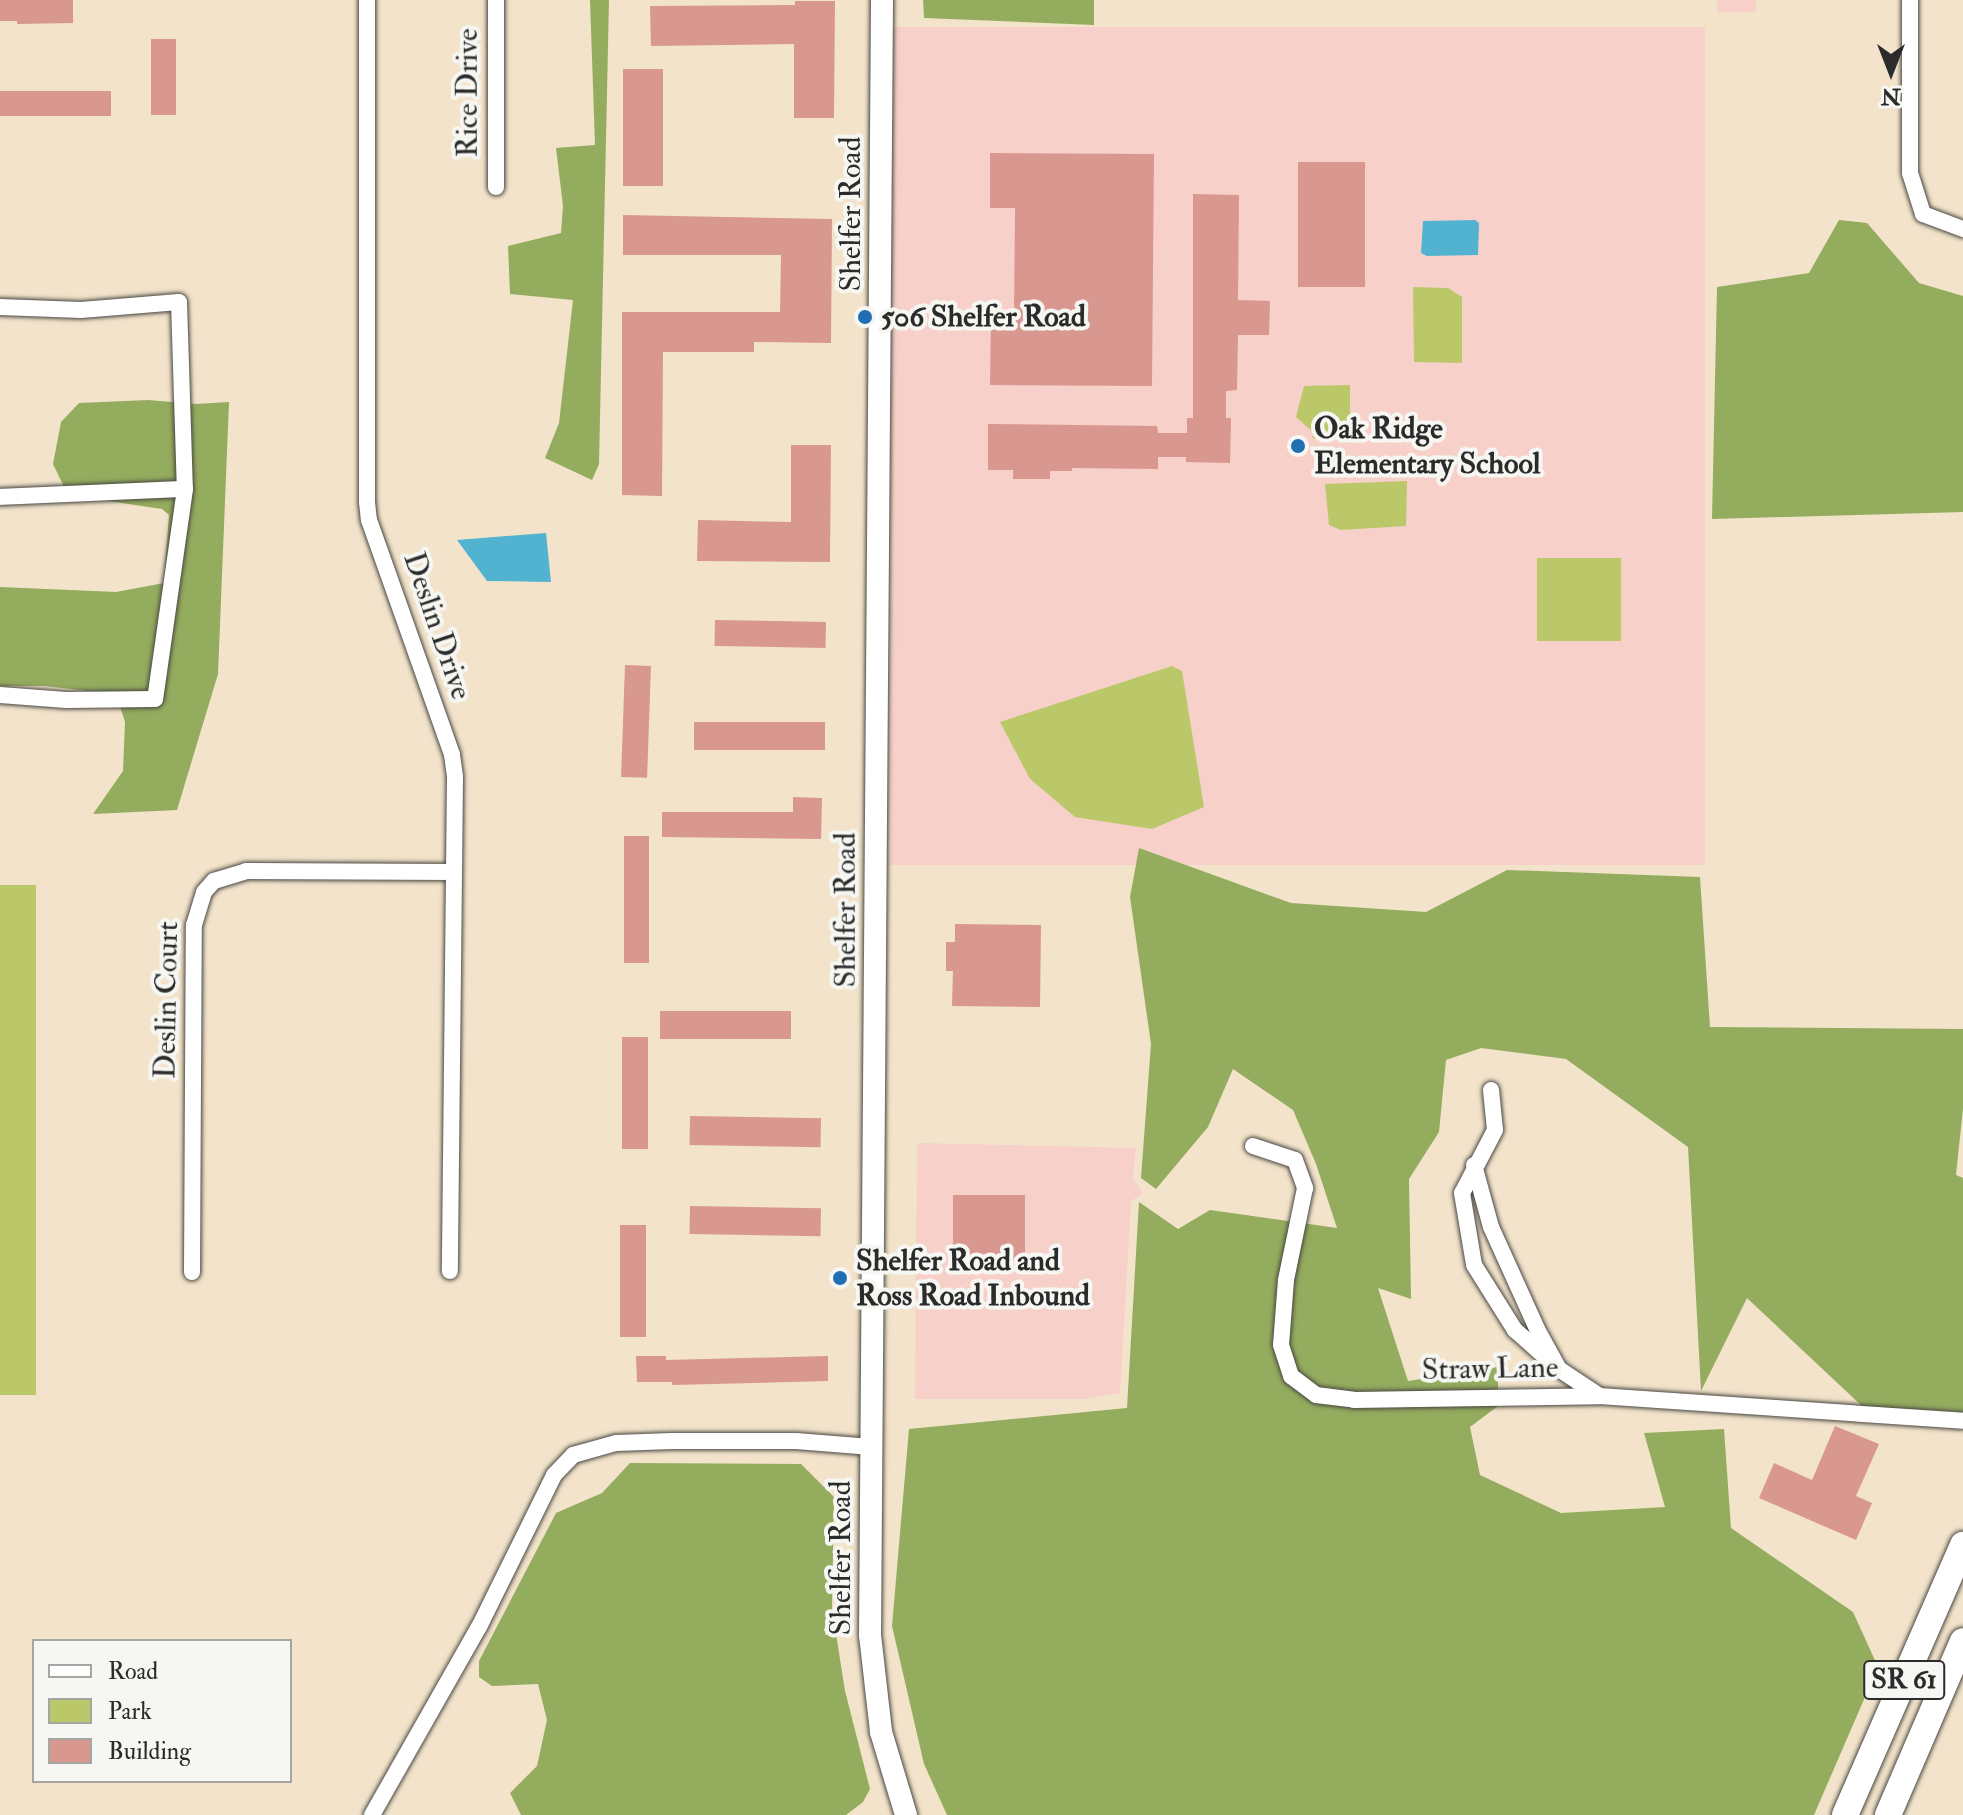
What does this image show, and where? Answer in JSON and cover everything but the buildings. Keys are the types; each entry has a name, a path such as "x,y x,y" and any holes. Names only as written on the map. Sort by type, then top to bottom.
{"main road":[{"name":"SR 61","path":"1845,1815 1963,1545"},
{"name":"SR 61","path":"1888,1815 1963,1641"}],"street":[{"name":"Deslin Drive","path":"367,0 369,520 452,755 454,872 450,1271"},
{"name":"Rice Drive","path":"496,0 496,187"},
{"name":"Shelfer Road","path":"882,0 870,1635 875,1700 892,1779 906,1815"},
{"path":"1910,0 1910,173 1923,214 1963,229"},
{"path":"0,307 81,310 179,302 185,489 155,699 66,700 0,695"},
{"path":"0,497 185,489"},
{"name":"Deslin Court","path":"192,1272 194,925 204,892 214,881 246,871 454,872"},
{"path":"1491,1090 1495,1130 1462,1193 1474,1265 1515,1330 1559,1369 1599,1396"},
{"name":"Straw Lane","path":"1253,1146 1295,1160 1305,1188 1286,1280 1281,1345 1291,1376 1302,1388 1331,1399 1599,1396 1963,1421"},
{"path":"1474,1165 1491,1227 1559,1369"},
{"path":"372,1815 479,1627 554,1475 573,1455 616,1443 672,1441 796,1441 872,1447"}],"shaded area":[{"path":"1717,0 1756,0 1756,12 1717,12"},
{"name":"Oak Ridge Elementary School","path":"891,27 1705,27 1705,865 891,865"},
{"path":"917,1143 1136,1148 1133,1178 1143,1194 1131,1201 1120,1393 1084,1399 915,1399"}],"green space":[{"path":"590,0 609,0 599,464 592,480 545,458 559,423 573,300 510,294 508,246 561,233 563,206 556,148 595,145"},
{"path":"923,0 1094,0 1094,25 924,18"},
{"path":"1839,220 1867,223 1919,283 1963,296 1963,512 1712,519 1717,287 1809,273"},
{"path":"1413,287 1448,288 1462,297 1462,363 1414,362"},
{"path":"1350,385 1350,439 1312,438 1314,433 1296,417 1304,386"},
{"path":"148,400 195,404 229,402 218,674 177,810 93,814 123,771 125,722 116,694 44,686 0,686 0,587 116,592 164,583 169,515 162,509 68,495 53,464 61,422 79,403"},
{"path":"1407,481 1406,526 1341,530 1329,525 1325,484"},
{"path":"1537,558 1621,558 1621,641 1537,641"},
{"path":"1172,666 1182,671 1204,807 1152,829 1075,817 1030,779 1000,722"},
{"path":"1139,848 1291,903 1426,912 1507,870 1700,877 1710,1027 1963,1029 1963,1108 1956,1175 1963,1178 1963,1412 1863,1407 1747,1298 1701,1391 1688,1147 1566,1059 1481,1048 1446,1060 1439,1132 1409,1179 1411,1299 1378,1288 1408,1381 1498,1367 1498,1406 1470,1427 1480,1475 1561,1513 1665,1507 1644,1433 1724,1429 1731,1528 1853,1612 1878,1667 1814,1815 947,1815 924,1764 892,1626 909,1429 1127,1408 1139,1202 1178,1229 1210,1210 1337,1228 1316,1164 1293,1110 1233,1069 1208,1127 1156,1189 1141,1178 1151,1044 1130,897"},
{"path":"0,885 36,885 36,1395 0,1395"},
{"path":"630,1463 801,1464 834,1497 832,1608 845,1691 870,1789 863,1802 846,1815 521,1815 510,1793 537,1766 547,1720 538,1684 492,1686 479,1677 479,1661 556,1513 602,1493"}],"water":[{"path":"1475,220 1479,223 1478,255 1427,256 1421,253 1423,221"},
{"path":"546,533 551,582 487,581 457,540"}],"place":[{"name":"506 Shelfer Road","path":"865,317"},
{"name":"Oak Ridge Elementary School","path":"1298,446"},
{"name":"Shelfer Road and Ross Road Inbound","path":"840,1278"}]}
